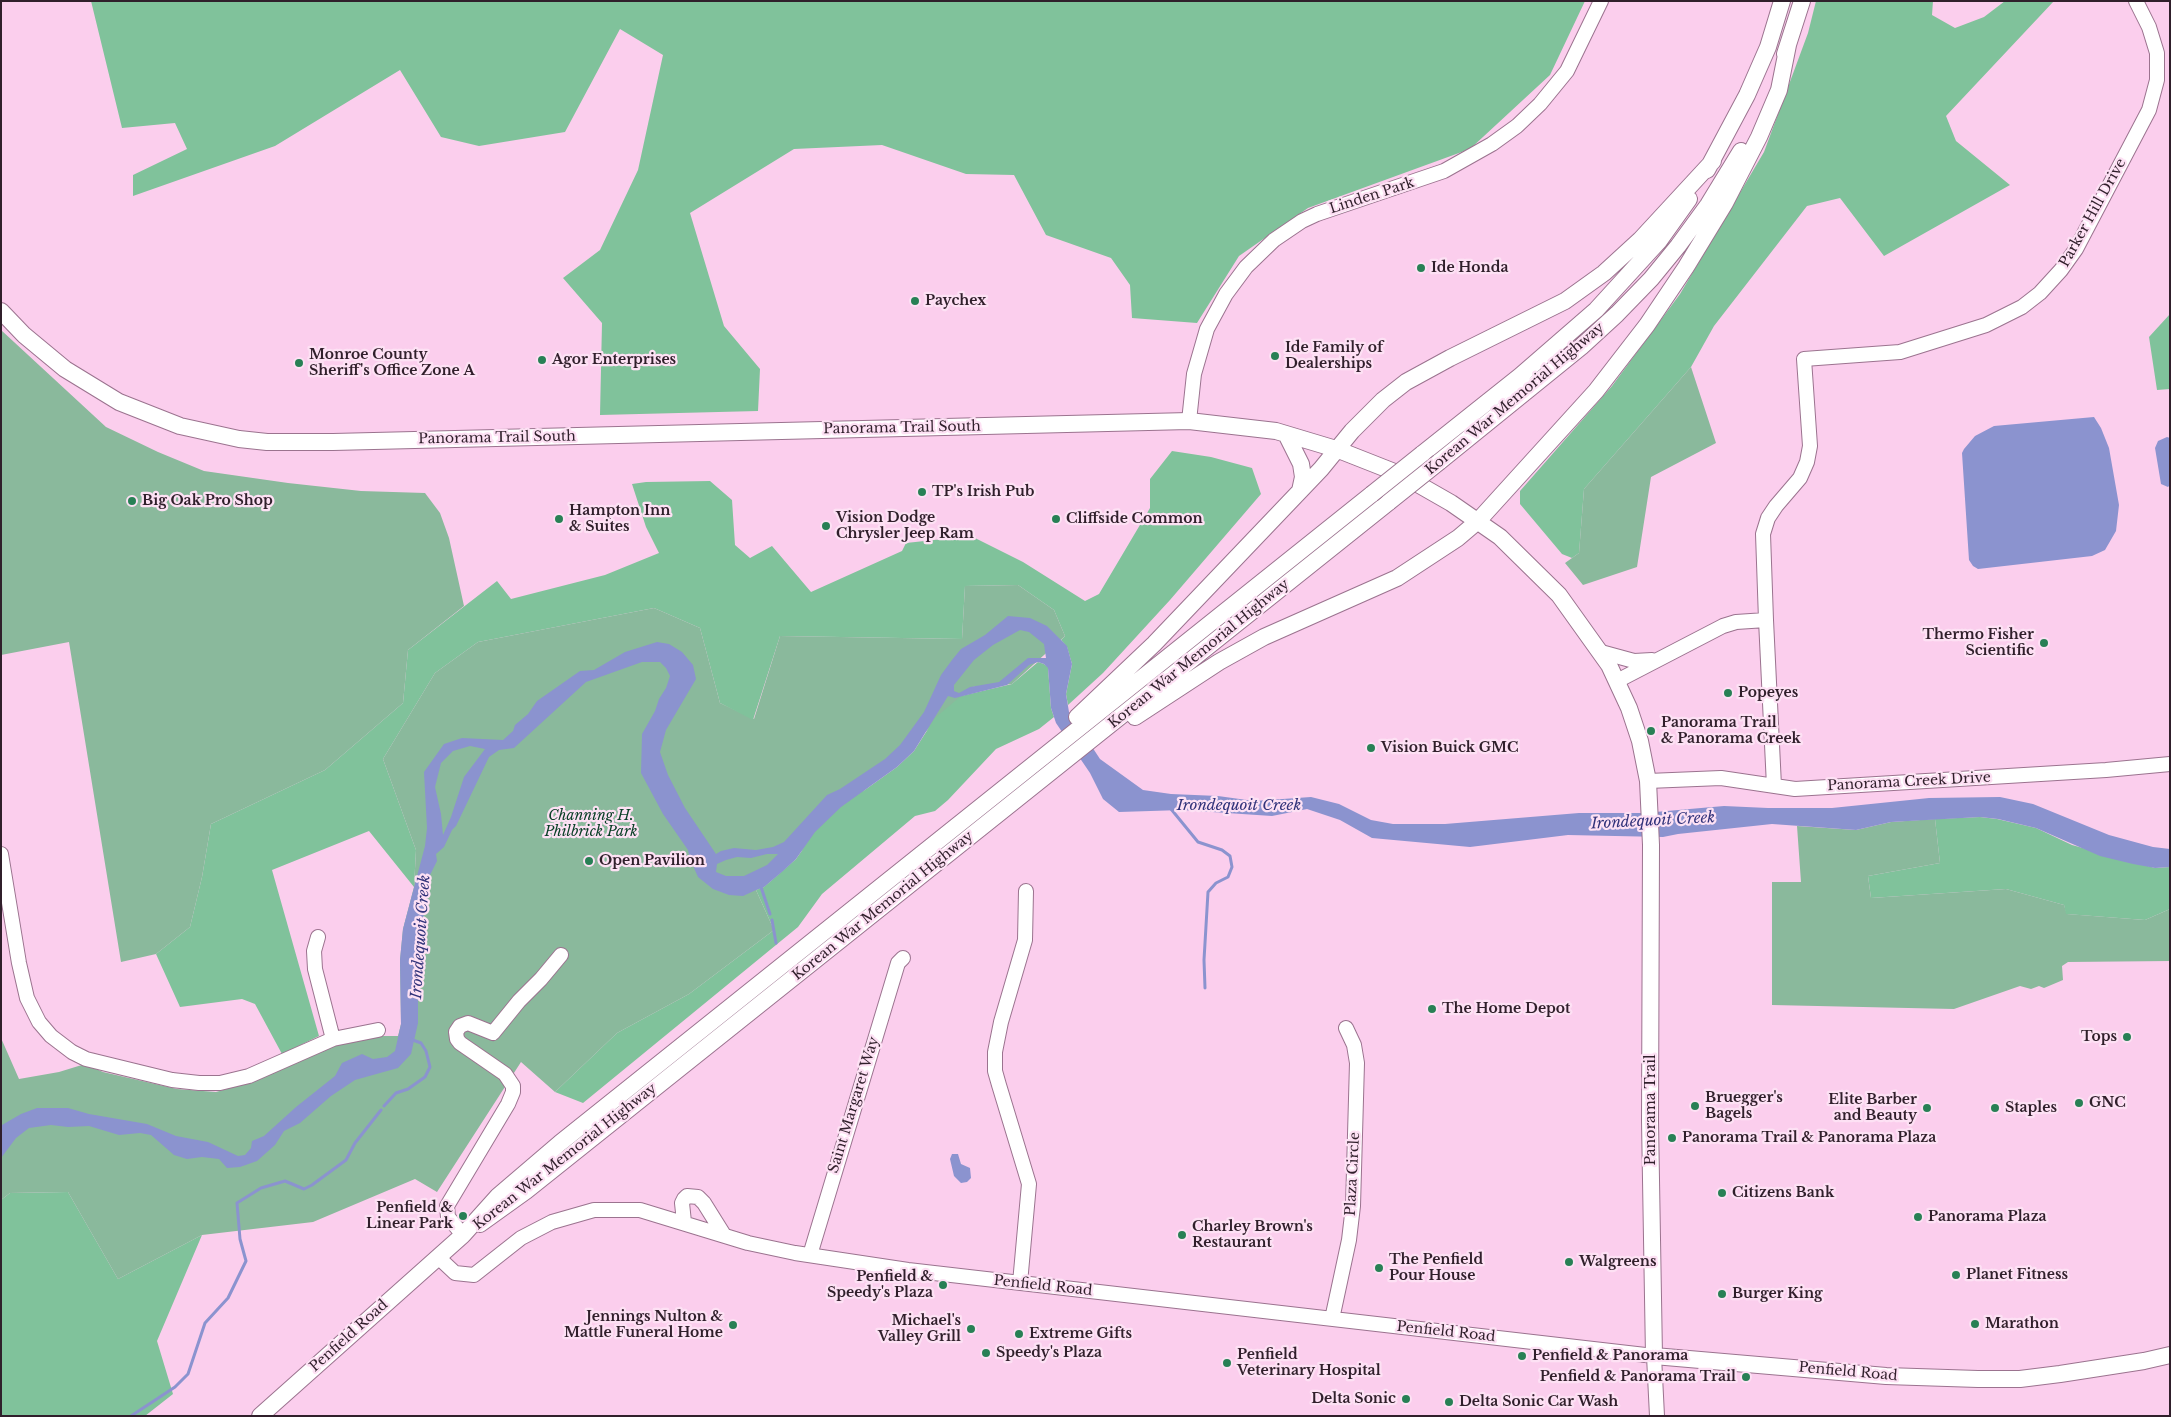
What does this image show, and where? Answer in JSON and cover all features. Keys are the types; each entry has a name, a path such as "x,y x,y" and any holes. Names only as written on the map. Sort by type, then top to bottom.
{"main road":[{"name":"Korean War Memorial Highway","path":"463,1235 498,1196 560,1143 981,805 1095,708 1372,494 1520,376 1596,310 1659,241 1690,199 1713,161 1748,95 1768,47 1782,1"},
{"name":"Korean War Memorial Highway","path":"463,1235 485,1222 526,1191 1061,764 1112,728 1581,347 1617,314 1650,279 1708,205 1737,157 1763,108 1788,45 1802,1"},
{"path":"1112,728 1219,662 1264,637 1397,578 1427,560 1478,521 1596,391 1647,325 1686,267 1725,203 1759,137 1779,90 1788,45"},
{"path":"1095,708 1321,469 1336,449 1383,400 1406,382 1450,358 1565,301 1604,273 1640,240 1713,161"},
{"name":"Panorama Trail South","path":"1,310 44,353 90,387 148,415 180,426 239,439 324,442 1189,421 1276,431 1336,449 1402,476 1478,521 1519,554 1559,595 1601,652 1617,681 1637,733 1648,781 1650,805"},
{"path":"1286,434 1301,464 1303,477 1300,491"},
{"name":"Panorama Trail","path":"1650,805 1652,845 1650,1121 1654,1356"},
{"name":"Penfield Road","path":"260,1416 463,1235"},
{"name":"Penfield Road","path":"1654,1356 1886,1376 2020,1379 2144,1361 2170,1354"}],"street":[{"name":"Linden Park","path":"1189,421 1194,374 1207,329 1226,294 1246,266 1274,240 1302,221 1330,209 1444,171 1492,144 1517,126 1540,104 1567,71 1601,1"},
{"name":"Parker Hill Drive","path":"1774,786 1763,534 1768,518 1800,478 1807,462 1810,446 1804,359 1900,352 1977,328 2007,316 2040,293 2061,270 2076,248 2149,110 2157,80 2157,53 2149,28 2136,1"},
{"path":"1617,681 1724,626 1766,620"},
{"path":"1601,652 1634,661 1658,659"},
{"name":"Panorama Creek Drive","path":"1648,781 1721,778 1795,788 2106,770 2170,764"},
{"path":"1,854 19,963 27,998 40,1022 51,1036 72,1052 86,1058 172,1080 210,1084 230,1082 249,1076 333,1038 378,1030"},
{"path":"1020,1283 1029,1184 995,1071 995,1052 1001,1022 1025,940 1026,891"},
{"path":"318,937 314,951 315,969 333,1038"},
{"path":"463,1235 448,1217 447,1206 508,1104 513,1092 513,1086 505,1074 460,1043 457,1040 456,1032 460,1026 468,1023 493,1033 561,955"},
{"name":"Saint Margaret Way","path":"810,1255 898,963 903,958"},
{"name":"Plaza Circle","path":"1332,1319 1349,1240 1353,1206 1357,1063 1354,1045 1346,1028"},
{"path":"684,1222 682,1203 684,1199 688,1196 698,1197 704,1203 724,1235"},
{"name":"Penfield Road","path":"438,1257 455,1273 474,1275 531,1232 552,1222 594,1210 640,1210 748,1243 810,1255 911,1270 1654,1356"},
{"name":"Panorama Trail","path":"1654,1356 1657,1416"}],"green space":[{"path":"91,1 1585,1 1550,75 1470,149 1308,208 1239,256 1197,323 1132,318 1130,285 1111,258 1046,235 1014,175 966,174 882,145 794,149 690,213 724,326 760,369 758,411 600,415 602,323 563,278 600,250 638,170 663,55 620,29 565,132 479,146 441,137 400,70 275,146 133,196 133,175 187,149 175,123 122,128"},
{"path":"1816,1 1933,1 1932,15 1955,28 1984,17 2005,1 2054,1 1946,116 1956,141 2010,185 1884,256 1840,198 1807,206 1714,326 1691,367 1584,489 1579,553 1572,558 1562,554 1520,504 1520,491 1612,386 1680,294 1764,152 1808,33"},
{"path":"2170,314 2170,389 2157,390 2149,337"},
{"path":"1,330 106,427 158,452 204,471 361,491 425,493 440,513 449,538 464,606 408,650 403,703 325,770 211,824 202,877 190,927 156,954 121,962 69,642 1,655"},
{"path":"1691,367 1716,443 1651,477 1637,567 1583,585 1565,563 1579,553 1584,489"},
{"path":"1172,451 1211,457 1252,468 1261,494 1170,600 1103,673 1068,705 1066,694 1072,664 1067,647 1061,640 1065,636 1054,610 1018,585 965,586 962,639 780,636 753,720 720,703 700,628 654,608 478,642 435,673 383,759 416,850 414,887 369,831 272,870 319,1036 282,1054 255,1004 242,999 180,1007 156,954 190,927 202,877 211,824 325,770 403,703 408,650 497,581 511,599 605,575 659,553 646,527 632,484 710,481 732,500 735,545 750,558 772,546 811,592 902,551 906,543 971,536 1023,562 1085,601 1099,594 1150,508 1150,479"},
{"name":"Channing H. Philbrick Park","path":"1018,585 1054,610 1065,636 1012,684 972,687 764,887 756,890 774,930 689,994 617,1033 555,1092 521,1062 437,1192 415,1179 313,1222 202,1235 118,1279 68,1192 10,1193 1,1200 1,1038 19,1079 59,1072 85,1064 103,1072 177,1089 216,1092 251,1082 318,1051 341,1043 372,1036 398,1036 401,1024 400,960 403,929 414,887 416,850 383,759 435,673 478,642 654,608 700,628 720,703 754,719 780,636 962,639 965,586"},
{"path":"1038,662 1048,667 1051,708 1054,717 1039,729 996,749 948,800 935,811 915,816 822,894 798,927 583,1103 555,1092 617,1033 689,994 774,930 756,890 764,887 796,859 815,832 841,807 897,767 914,751 935,718 961,696 1012,684"},
{"path":"1980,817 2036,828 2072,845 2155,868 2170,867 2170,909 2145,920 2066,914 2064,905 2006,889 1871,898 1868,876 1940,863 1935,819"},
{"path":"1935,819 1940,863 1868,876 1871,898 2006,889 2064,905 2067,914 2145,920 2170,909 2170,961 2068,962 2062,966 2063,980 2044,988 2039,986 2031,989 2020,986 1954,1009 1772,1005 1772,882 1801,882 1797,826 1856,830 1891,822"},
{"path":"68,1192 118,1279 202,1235 157,1341 173,1394 145,1416 1,1416 1,1200 10,1193"}],"water":[{"path":"2094,417 2101,428 2109,448 2119,505 2116,531 2105,550 2092,556 1978,569 1973,566 1969,560 1962,453 1964,449 1975,436 1994,426"},
{"path":"2167,437 2170,438 2170,485 2168,487 2161,484 2155,448 2158,441"},
{"name":"Irondequoit Creek","path":"1008,616 1030,618 1047,626 1067,646 1072,664 1066,694 1069,712 1100,759 1143,790 1254,801 1311,797 1339,804 1371,820 1393,824 1445,824 1579,813 1644,813 1724,806 1832,808 1929,798 2000,797 2033,804 2109,835 2153,847 2170,849 2170,867 2155,868 2100,856 2036,828 1998,819 1980,817 1891,822 1856,830 1772,824 1663,837 1568,835 1470,847 1372,838 1340,820 1307,809 1272,816 1182,810 1119,812 1103,799 1090,773 1056,723 1051,708 1048,668 1038,662 1029,665 1007,685 955,698 948,696 914,751 897,767 841,807 815,832 796,859 783,871 764,887 743,896 729,895 713,889 698,877 688,850 663,814 641,773 642,734 655,711 670,676 660,662 642,662 586,682 514,748 499,750 489,757 456,826 444,847 436,854 437,861 427,881 418,971 418,1023 411,1054 398,1068 355,1080 331,1096 300,1123 284,1131 275,1145 257,1161 240,1167 227,1168 219,1159 202,1157 187,1159 174,1155 151,1135 140,1133 119,1135 89,1126 68,1127 51,1125 29,1128 16,1138 1,1158 2,1125 21,1114 37,1108 68,1108 89,1114 147,1124 176,1136 208,1142 238,1156 245,1155 251,1148 252,1141 264,1136 335,1076 342,1063 362,1054 373,1059 387,1057 395,1051 401,1024 400,960 403,929 425,846 427,828 424,772 444,744 462,738 503,740 513,731 515,725 528,714 537,701 580,671 594,670 625,652 657,642 669,644 682,652 693,665 696,679 666,730 660,752 668,775 685,808 716,854 734,848 756,850 773,847 784,842 827,795 840,789 885,759 900,745 924,712 941,675 952,660 961,649 985,635","holes":["1020,630 1029,632 1044,644 1046,658 1028,658 999,682 970,687 959,693 954,691 954,685 974,660 993,645","470,746 485,749 464,777 443,835 435,787 441,763 453,751","767,854 778,854 767,865 744,876 726,876 716,872 717,864 726,860 737,857 751,858"]},
{"path":"952,1154 958,1154 961,1164 970,1168 971,1178 967,1182 961,1183 954,1176 950,1159"}],"waterway":[{"name":"Irondequoit Creek","path":"1171,809 1198,842 1222,850 1230,856 1232,867 1228,877 1216,883 1208,892 1204,960 1205,988"},
{"path":"760,884 770,914"},
{"path":"772,920 776,943"},
{"path":"384,1106 396,1093 408,1089 425,1077 430,1067 426,1051 421,1043 410,1039"},
{"path":"131,1416 175,1387 188,1374 205,1323 228,1298 246,1261 240,1239 237,1203 261,1188 285,1181 304,1189 312,1185 346,1160 355,1143 381,1110"}],"place":[{"name":"Ide Honda","path":"1421,268"},
{"name":"Paychex","path":"915,301"},
{"name":"Ide Family of Dealerships","path":"1275,356"},
{"name":"Agor Enterprises","path":"542,360"},
{"name":"Monroe County Sheriff's Office Zone A","path":"299,363"},
{"name":"TP's Irish Pub","path":"922,492"},
{"name":"Big Oak Pro Shop","path":"132,501"},
{"name":"Hampton Inn & Suites","path":"559,519"},
{"name":"Cliffside Common","path":"1056,519"},
{"name":"Vision Dodge Chrysler Jeep Ram","path":"826,526"},
{"name":"Thermo Fisher Scientific","path":"2044,643"},
{"name":"Popeyes","path":"1728,693"},
{"name":"Panorama Trail & Panorama Creek","path":"1651,731"},
{"name":"Vision Buick GMC","path":"1371,748"},
{"name":"Open Pavilion","path":"589,861"},
{"name":"The Home Depot","path":"1432,1009"},
{"name":"Tops","path":"2127,1037"},
{"name":"GNC","path":"2079,1103"},
{"name":"Bruegger's Bagels","path":"1695,1106"},
{"name":"Elite Barber and Beauty","path":"1927,1108"},
{"name":"Staples","path":"1995,1108"},
{"name":"Panorama Trail & Panorama Plaza","path":"1672,1138"},
{"name":"Citizens Bank","path":"1722,1193"},
{"name":"Penfield & Linear Park","path":"463,1216"},
{"name":"Panorama Plaza","path":"1918,1217"},
{"name":"Charley Brown's Restaurant","path":"1182,1235"},
{"name":"Walgreens","path":"1569,1262"},
{"name":"The Penfield Pour House","path":"1379,1268"},
{"name":"Planet Fitness","path":"1956,1275"},
{"name":"Penfield & Speedy's Plaza","path":"943,1285"},
{"name":"Burger King","path":"1722,1294"},
{"name":"Marathon","path":"1975,1324"},
{"name":"Jennings Nulton & Mattle Funeral Home","path":"733,1325"},
{"name":"Michael's Valley Grill","path":"971,1329"},
{"name":"Extreme Gifts","path":"1019,1334"},
{"name":"Speedy's Plaza","path":"986,1353"},
{"name":"Penfield & Panorama","path":"1522,1356"},
{"name":"Penfield Veterinary Hospital","path":"1227,1363"},
{"name":"Penfield & Panorama Trail","path":"1746,1377"},
{"name":"Delta Sonic","path":"1406,1399"},
{"name":"Delta Sonic Car Wash","path":"1449,1402"}]}
